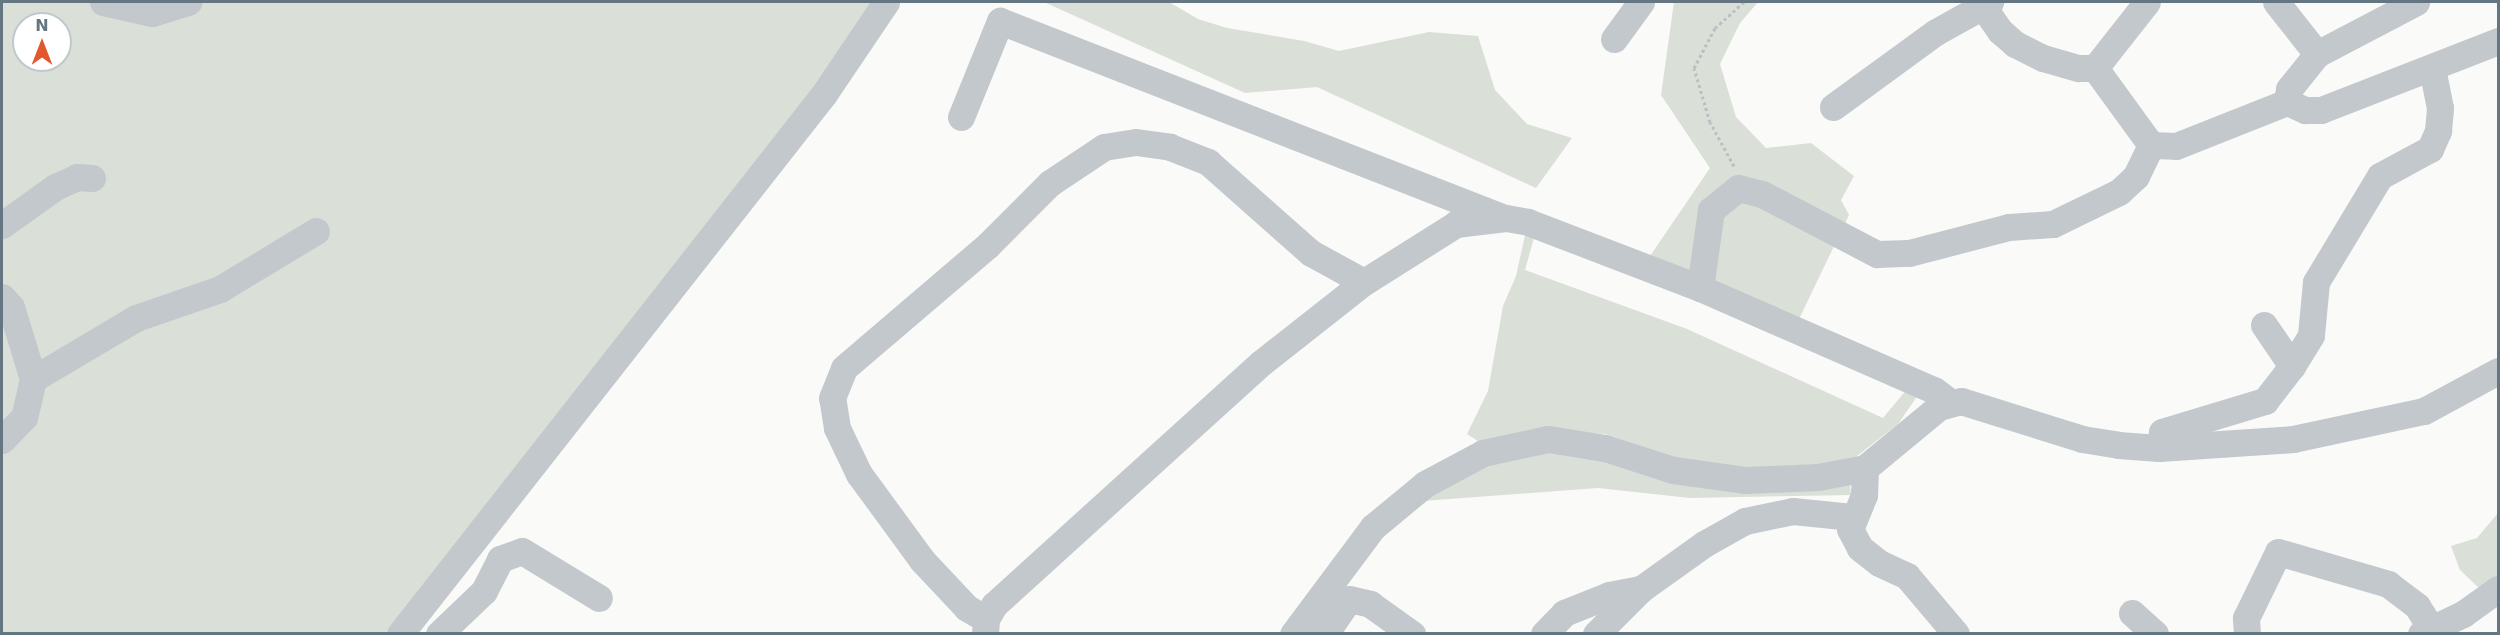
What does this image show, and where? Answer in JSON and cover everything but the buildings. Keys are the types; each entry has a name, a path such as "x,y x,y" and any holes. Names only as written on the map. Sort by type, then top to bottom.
{"street":[{"path":"103,2 152,13 188,2"},
{"path":"400,633 824,94 886,2"},
{"path":"1614,39 1641,2"},
{"path":"2096,68 2147,2"},
{"path":"2276,2 2317,54"},
{"path":"2287,102 2289,89 2317,54 2416,2"},
{"path":"1833,107 1936,32 1987,5 2000,31 2015,44 2043,58 2079,68 2096,68"},
{"path":"961,117 1000,21 1700,288 1934,390 1950,402"},
{"path":"2151,145 2176,146 2287,102 2305,110 2321,110 2499,41"},
{"path":"2096,68 2151,145"},
{"path":"2159,448 2162,432 2265,401 2292,366 2311,335 2316,282 2380,176 2430,149 2438,132 2440,108 2432,68"},
{"path":"1364,282 1311,253 1208,162 1170,147 1136,142 1104,147 1050,183 987,246 844,368 832,398 837,428 859,474 922,560 985,626 994,605 1261,363 1364,282 1455,224 1517,220"},
{"path":"1700,288 1711,210 1738,188 1762,194 1877,254 1909,253 2009,227 2053,224 2119,192 2136,176 2151,145"},
{"path":"2,225 55,188 77,177 92,178"},
{"path":"33,380 136,318 220,289 316,231"},
{"path":"2,297 11,308 33,380 24,417 2,440"},
{"path":"2264,325 2292,366"},
{"path":"1293,633 1373,527 1425,484 1483,453 1548,439 1605,448 1673,470 1746,480 1818,477 1865,468 1950,402 1961,401 2082,439 2159,448 2293,439 2424,411 2499,371"},
{"path":"1865,468 1864,495 1852,517 1850,529 1860,548 1907,576 1956,633"},
{"path":"1596,633 1641,589 1704,544 1745,521 1793,511 1852,517"},
{"path":"439,633 484,591 500,559 522,551 599,598"},
{"path":"2247,633 2246,618 2278,552 2388,584 2417,606 2438,628 2499,589"},
{"path":"1544,633 1564,614 1608,595 1641,589"},
{"path":"1325,633 1349,599 1370,604 1412,633"},
{"path":"2132,614 2155,633"}],"path":[{"path":"1738,188 1734,163 1710,122 1694,68 1715,28 1744,2"}],"shaded area":[{"path":"2,2 874,2 823,77 388,634 2,633"},
{"path":"1044,2 1169,2 1198,19 1227,28 1304,41 1339,51 1429,32 1478,36 1495,90 1527,124 1572,138 1536,188 1317,87 1245,93"},
{"path":"1674,2 1758,2 1740,23 1720,64 1736,117 1766,148 1811,143 1854,176 1841,200 1849,215 1799,319 1648,259 1710,168 1661,95"},
{"path":"1526,231 1535,234 1525,270 1687,329 1883,418 1907,389 1918,395 1898,424 1848,463 1748,468 1676,459 1605,434 1545,430 1484,445 1467,434 1488,391 1503,306 1516,276"},
{"path":"1552,449 1850,483 1851,495 1690,498 1598,488 1423,501 1489,462"},
{"path":"2498,513 2498,576 2481,590 2460,570 2451,546 2477,538"}]}
